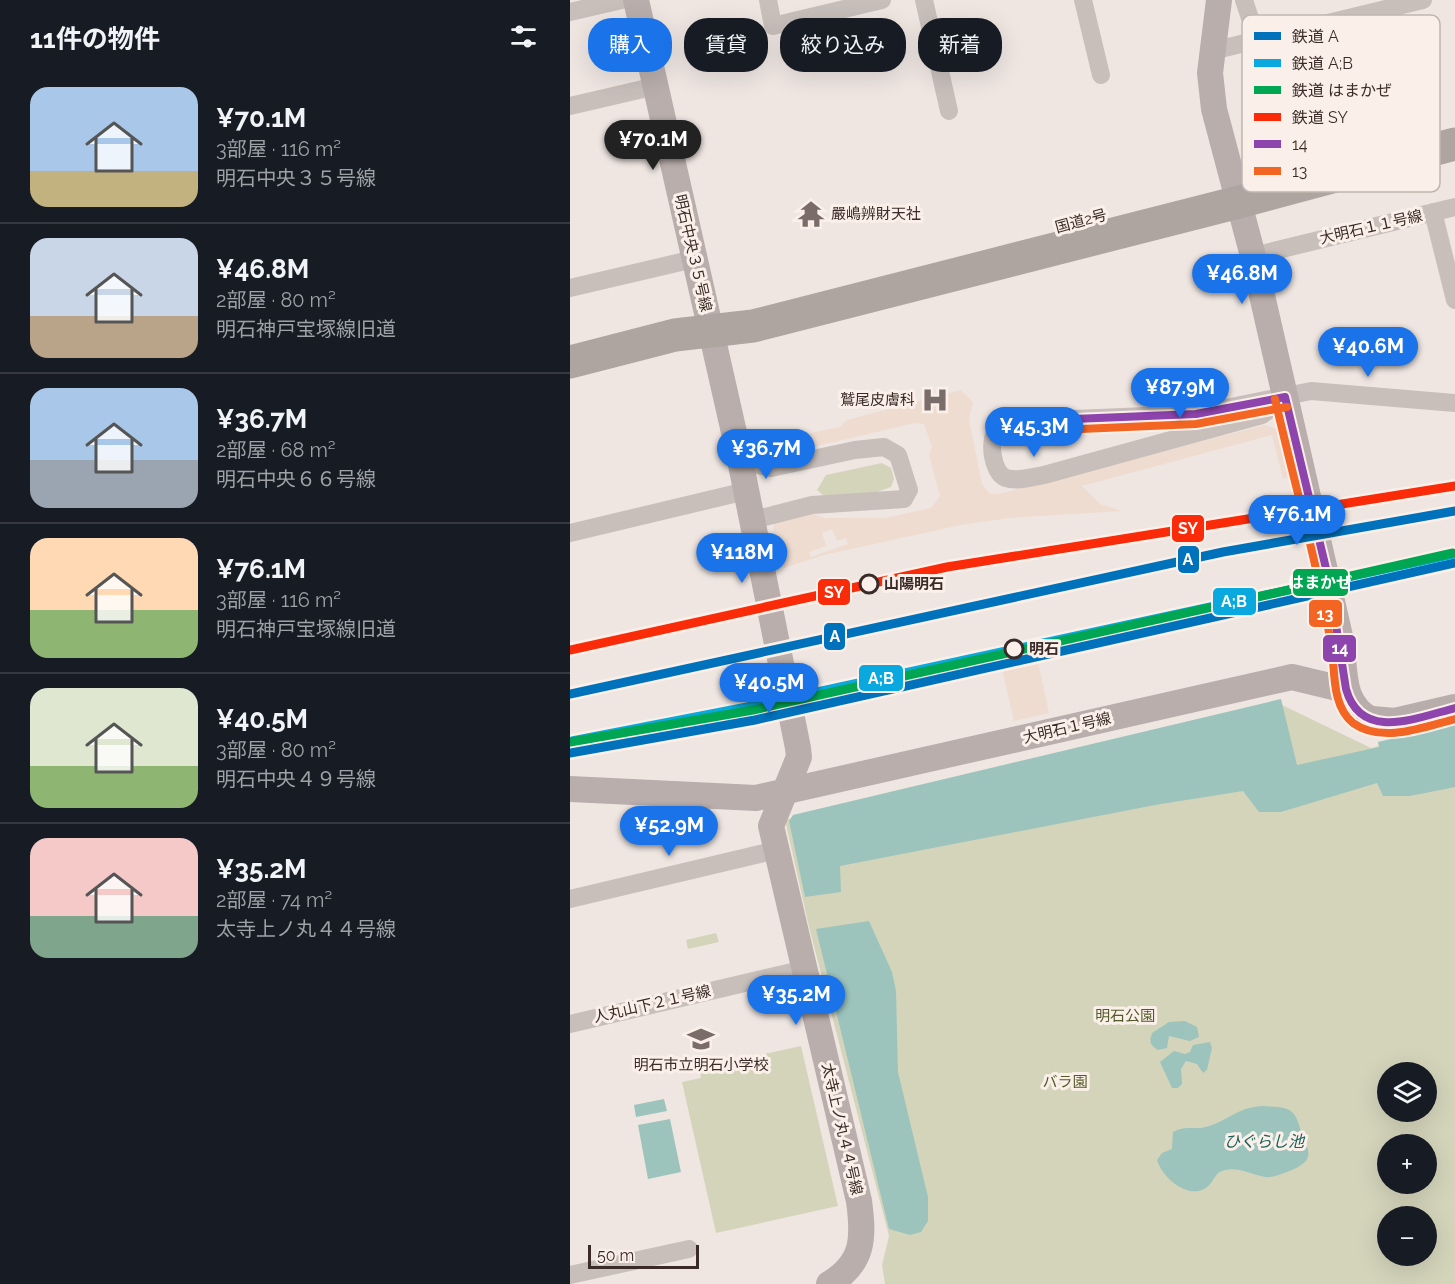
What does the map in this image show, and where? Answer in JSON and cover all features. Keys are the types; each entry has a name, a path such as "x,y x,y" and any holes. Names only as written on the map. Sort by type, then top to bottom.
{"highway":[{"name":"国道2号","path":"1440,129 1455,124"},
{"name":"国道2号","path":"1440,147 1455,144"},
{"name":"国道2号","path":"570,362 675,335 753,326 1242,190"},
{"name":"国道2号","path":"1237,192 1242,191"}],"main road":[{"path":"1372,720 1395,722 1455,708"}],"street":[{"path":"570,12 622,0"},
{"name":"明石中央３５号線","path":"636,0 753,520"},
{"path":"768,0 773,26 882,0"},
{"path":"924,0 949,111"},
{"path":"1083,0 1101,75"},
{"path":"1219,0 1210,73 1214,109 1253,255 1342,645 1346,690 1359,713 1372,720"},
{"path":"1244,0 1249,15"},
{"path":"1357,15 1413,1"},
{"path":"1212,51 1242,44"},
{"path":"570,106 656,86"},
{"name":"大明石１１号線","path":"1253,255 1455,207"},
{"path":"1433,212 1455,300"},
{"path":"570,288 694,259"},
{"path":"1285,397 1262,415 1044,475 1016,480 1000,475 992,440 1000,427 1024,421 1196,414 1311,391 1455,403"},
{"path":"1158,443 1168,424 1159,414"},
{"path":"738,450 758,465 771,468 855,450 884,447 898,455 909,490 904,499 812,505 753,520"},
{"path":"570,533 746,491"},
{"name":"太寺上ノ丸４４号線","path":"753,520 799,758 771,826 860,1201 863,1230 861,1249 841,1276 829,1284"},
{"name":"大明石１号線","path":"570,789 756,798 787,789 1292,677 1346,690"},
{"path":"570,899 777,850"},
{"name":"人丸山下２１号線","path":"570,1024 805,969"},
{"path":"571,1272 689,1249"}],"green space":[{"path":"882,463 891,468 894,479 891,487 865,496 824,496 817,490 826,475"},
{"name":"明石公園","path":"1280,704 1371,748 1455,728 1455,1284 885,1284 882,1265 889,1236 809,927 785,820"},
{"path":"716,933 719,942 688,949 686,940"},
{"path":"801,1046 838,1206 716,1233 682,1082 701,1078 699,1068"}],"shaded area":[{"path":"961,390 973,402 969,420 982,484 990,494 999,494 1265,425 1277,429 1282,435 1293,476 1283,479 1272,435 1082,486 1100,504 1122,511 1009,518 961,525 824,555 784,568 773,532 774,522 808,512 825,518 885,518 931,508 940,496 929,455 932,447 924,424 915,423 774,456 762,451 757,444 840,427 847,420","holes":["832,529 837,541 846,538 848,544 811,557 809,552 826,546 822,533"]},
{"path":"1038,661 1049,713 1014,721 1002,669"}],"water":[{"path":"1281,699 1297,765 1379,747 1378,742 1455,724 1455,787 1410,796 1383,796 1377,783 1281,812 1259,812 1243,791 1155,805 840,866 841,892 805,897 789,821 793,815"},
{"path":"869,921 892,972 896,991 898,1072 928,1197 928,1221 921,1232 910,1235 889,1229 816,929"},
{"path":"1185,1021 1197,1027 1199,1037 1190,1041 1169,1036 1167,1048 1158,1050 1152,1045 1150,1041 1152,1033 1169,1022"},
{"path":"1210,1042 1212,1048 1207,1070 1203,1073 1197,1064 1186,1061 1181,1069 1182,1084 1178,1088 1172,1088 1160,1062 1174,1051 1185,1054 1190,1052 1193,1045"},
{"path":"664,1099 667,1111 636,1117 634,1105"},
{"name":"ひぐらし池","path":"1264,1106 1278,1107 1293,1112 1307,1145 1308,1156 1303,1164 1279,1175 1268,1177 1241,1170 1221,1171 1206,1188 1199,1191 1183,1189 1176,1185 1160,1167 1157,1160 1162,1153 1172,1149 1173,1132 1206,1127 1247,1109"},
{"path":"670,1119 681,1172 648,1179 638,1125"}],"rail line":[{"name":"SY","path":"570,650 947,567 1455,486"},
{"name":"A","path":"570,694 1223,552 1455,511"},
{"name":"はまかぜ","path":"570,742 753,710 1453,553"},
{"name":"A;B","path":"572,741 747,707 1455,554"},
{"name":"A","path":"570,753 755,720 1455,563"}],"transit line":[{"name":"14","path":"1285,397 1329,581 1346,689 1353,705 1364,716 1377,721 1392,722 1424,717 1455,708"},
{"name":"14","path":"1024,421 1196,414 1285,397"},
{"name":"13","path":"1275,399 1320,587 1341,708 1353,723 1377,732 1403,732 1455,719"},
{"name":"13","path":"1058,430 1196,424 1287,407"}],"place":[{"name":"嚴嶋辨財天社","path":"811,214"},
{"name":"鷲尾皮膚科","path":"935,400"},
{"name":"山陽明石","path":"869,584"},
{"name":"明石","path":"1014,649"},
{"name":"明石市立明石小学校","path":"701,1039"}],"park label":[{"name":"バラ園","path":"1065,1082"}]}
